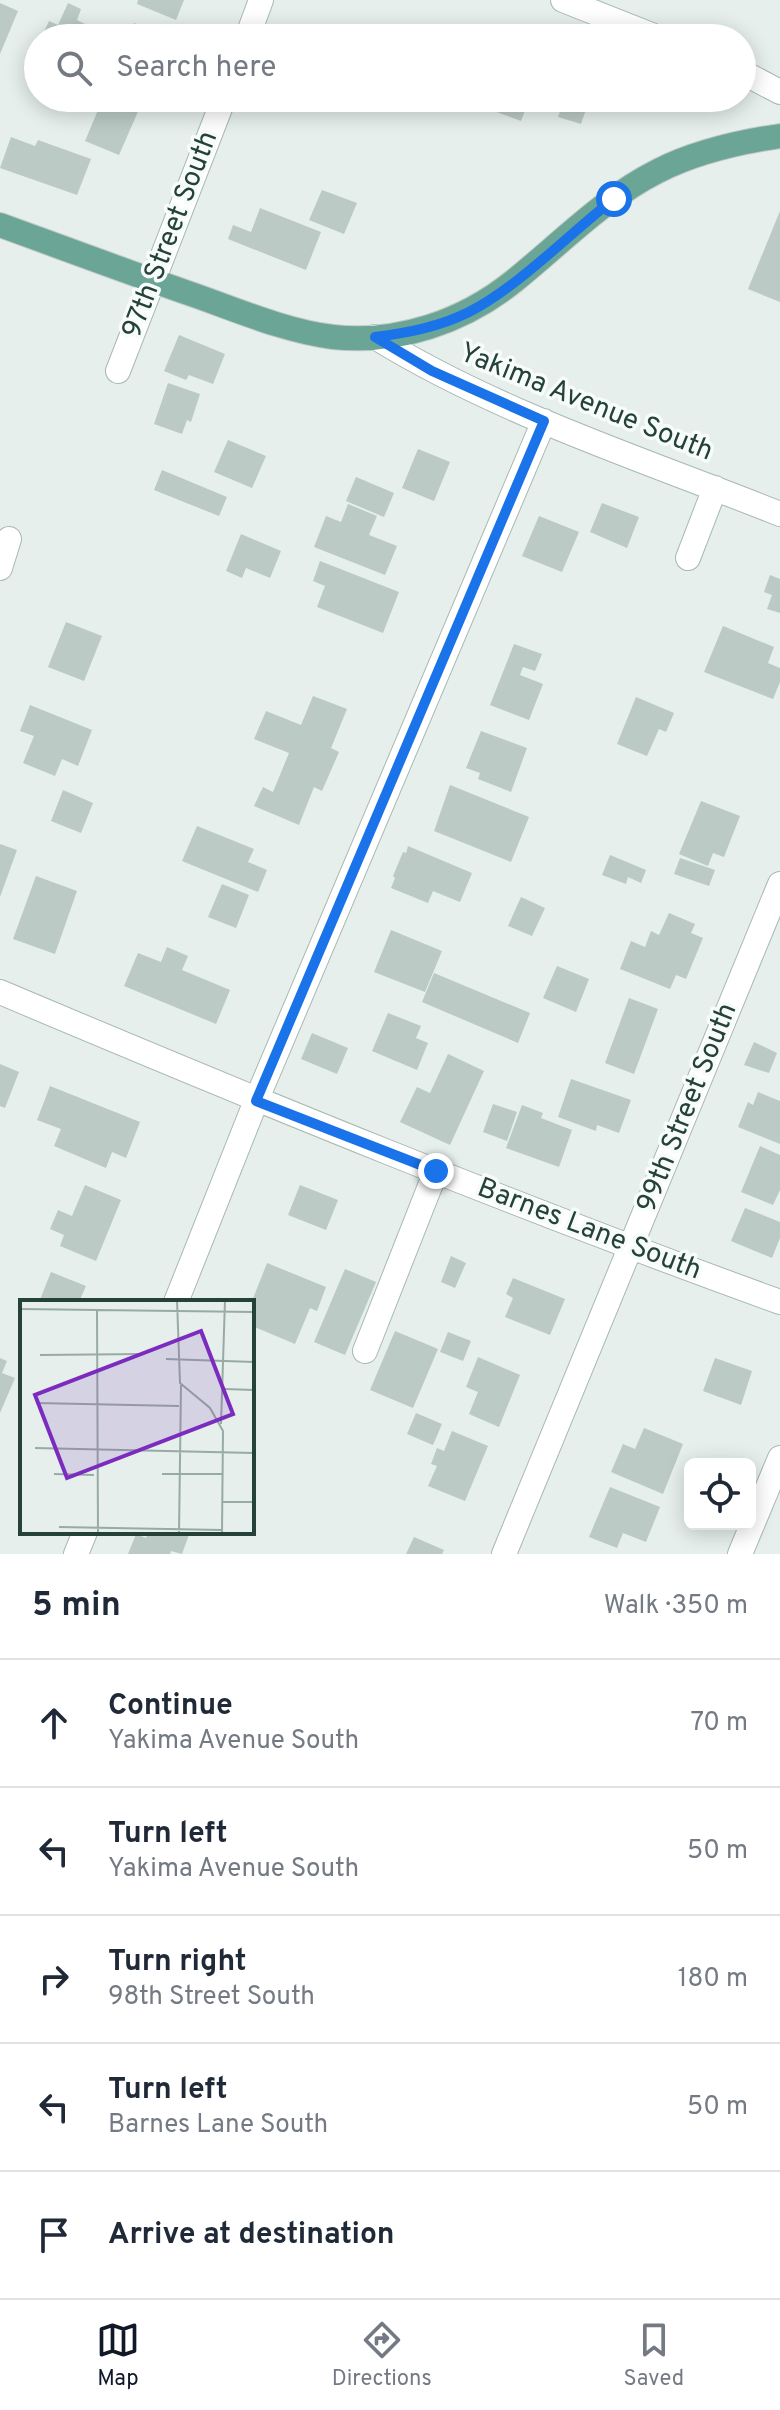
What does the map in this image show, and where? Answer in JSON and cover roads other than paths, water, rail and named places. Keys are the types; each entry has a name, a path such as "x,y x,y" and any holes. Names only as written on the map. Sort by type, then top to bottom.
{"main road":[{"name":"Yakima Avenue South","path":"0,225 301,330 331,336 375,337 409,333 471,311 511,283 614,199 658,171 711,151 780,136"}],"street":[{"path":"252,24 261,0"},
{"path":"563,0 624,24"},
{"path":"756,79 780,92"},
{"name":"97th Street South","path":"118,371 219,112"},
{"name":"Yakima Avenue South","path":"375,337 432,371 544,421 780,514"},
{"path":"177,1300 256,1101 544,421"},
{"path":"688,558 715,488"},
{"path":"0,568 9,539"},
{"name":"99th Street South","path":"504,1554 780,884"},
{"name":"Barnes Lane South","path":"0,992 256,1101 630,1248 780,1302"},
{"path":"365,1351 436,1171"},
{"path":"740,1554 780,1458"},
{"path":"76,1554 84,1534"}]}
